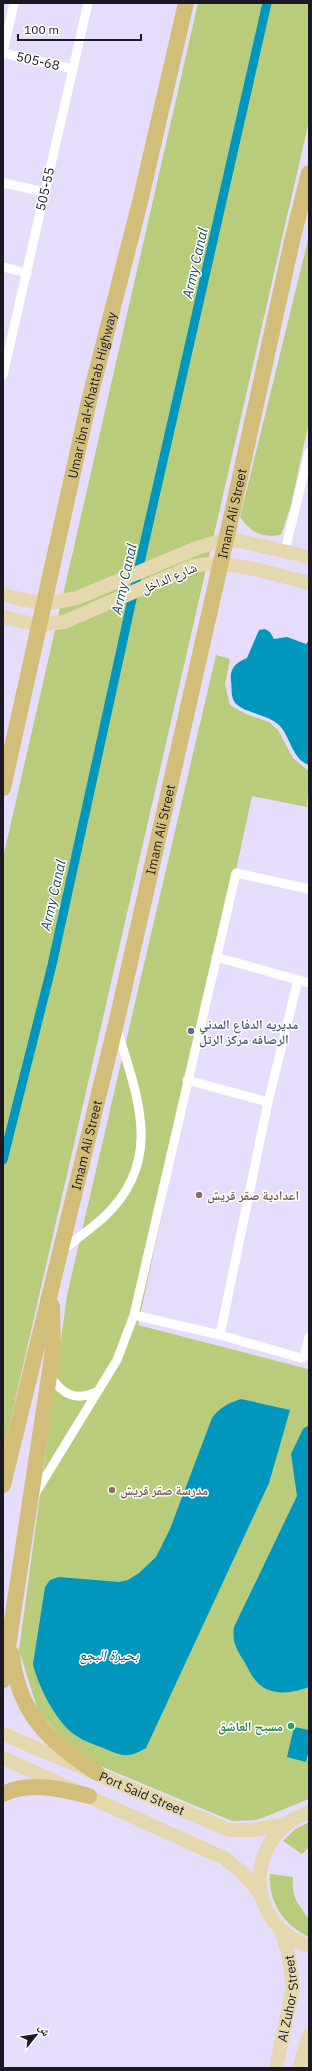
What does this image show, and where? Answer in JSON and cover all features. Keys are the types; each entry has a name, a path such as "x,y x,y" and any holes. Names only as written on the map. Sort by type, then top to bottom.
{"highway":[{"name":"Umar ibn al-Khattab Highway","path":"3,788 90,401 140,202 186,3"},
{"name":"Imam Ali Street","path":"3,1485 116,1024 232,516 292,241 309,173"},
{"path":"3,1680 54,1343 52,1286"},
{"path":"10,1633 15,1676 20,1694 29,1712 53,1740 68,1753 97,1773"},
{"path":"3,1794 30,1788 54,1788 89,1796"}],"main road":[{"name":"شارع الداخل","path":"10,597 43,604 61,602 89,594 208,543 224,540 309,557"},
{"name":"شارع الداخل","path":"6,618 38,625 64,622 188,568 205,563 217,563 249,569 309,583"},
{"name":"Port Said Street","path":"3,1734 229,1830 252,1830 286,1824"},
{"name":"Port Said Street","path":"3,1758 224,1858 243,1873 261,1895"},
{"path":"309,1812 286,1824 272,1838 263,1856 259,1875 261,1895 268,1914 281,1930 298,1942 309,1946"},
{"name":"Al Zuhor Street","path":"276,2068 293,1988 288,1953 281,1930"},
{"name":"Al Zuhor Street","path":"299,2068 309,2035"}],"street":[{"path":"3,52 14,3"},
{"name":"505-55","path":"3,375 88,3"},
{"name":"505-68","path":"3,52 73,69"},
{"path":"3,183 45,192"},
{"path":"3,267 26,273"},
{"path":"285,551 309,452"},
{"path":"29,1503 117,1360 134,1315 187,1080 237,872 309,889"},
{"path":"216,957 309,983"},
{"path":"220,1335 268,1102 298,980"},
{"path":"60,1252 104,1217 116,1205 130,1182 138,1161 142,1134 141,1112 116,1024"},
{"path":"187,1080 268,1102"},
{"path":"134,1315 220,1335 301,1358 304,1357 309,1337"},
{"path":"49,1374 61,1389 75,1397 83,1398 98,1391"}],"green space":[{"path":"198,3 309,3 309,121 3,1453 3,858"},
{"path":"309,236 309,421 291,505 281,535 268,536 253,531 240,517"},
{"path":"216,655 230,659 225,684 230,705 246,714 269,722 278,730 293,758 309,771 307,807 252,796 138,1325 308,1369 309,1366 309,1799 257,1820 232,1821 81,1758 38,1711 19,1650 67,1295"},
{"path":"309,1822 309,1847 302,1854 283,1841 294,1830"},
{"path":"270,1874 293,1877 294,1896 309,1920 309,1937 292,1926 279,1912 272,1894"}],"water":[{"path":"265,629 270,632 274,639 287,637 306,644 309,640 309,765 295,753 280,726 268,718 241,707 236,704 233,699 231,672 234,666 247,658 259,630"},
{"name":"بحيرة البجع","path":"241,1399 290,1410 269,1483 146,1748 134,1754 125,1755 115,1753 85,1741 75,1735 61,1722 43,1693 35,1673 33,1664 45,1587 50,1580 59,1577 119,1582 128,1580 139,1573 156,1557 170,1529 212,1418 225,1406"},
{"path":"309,1425 309,1687 296,1691 275,1692 262,1687 251,1675 235,1645 234,1627 297,1496 291,1454 303,1429"},
{"path":"294,1727 309,1730 309,1749 306,1762 287,1757"}],"waterway":[{"name":"Army Canal","path":"3,1160 52,965 143,549 267,3"}],"place":[{"name":"مديريه الدفاع المدني الرصافه مركز الرتل","path":"191,1031"},
{"name":"اعدادية صقر قريش","path":"199,1195"},
{"name":"مدرسة صقر قريش","path":"112,1490"},
{"name":"مسبح العاشق","path":"291,1726"}]}
